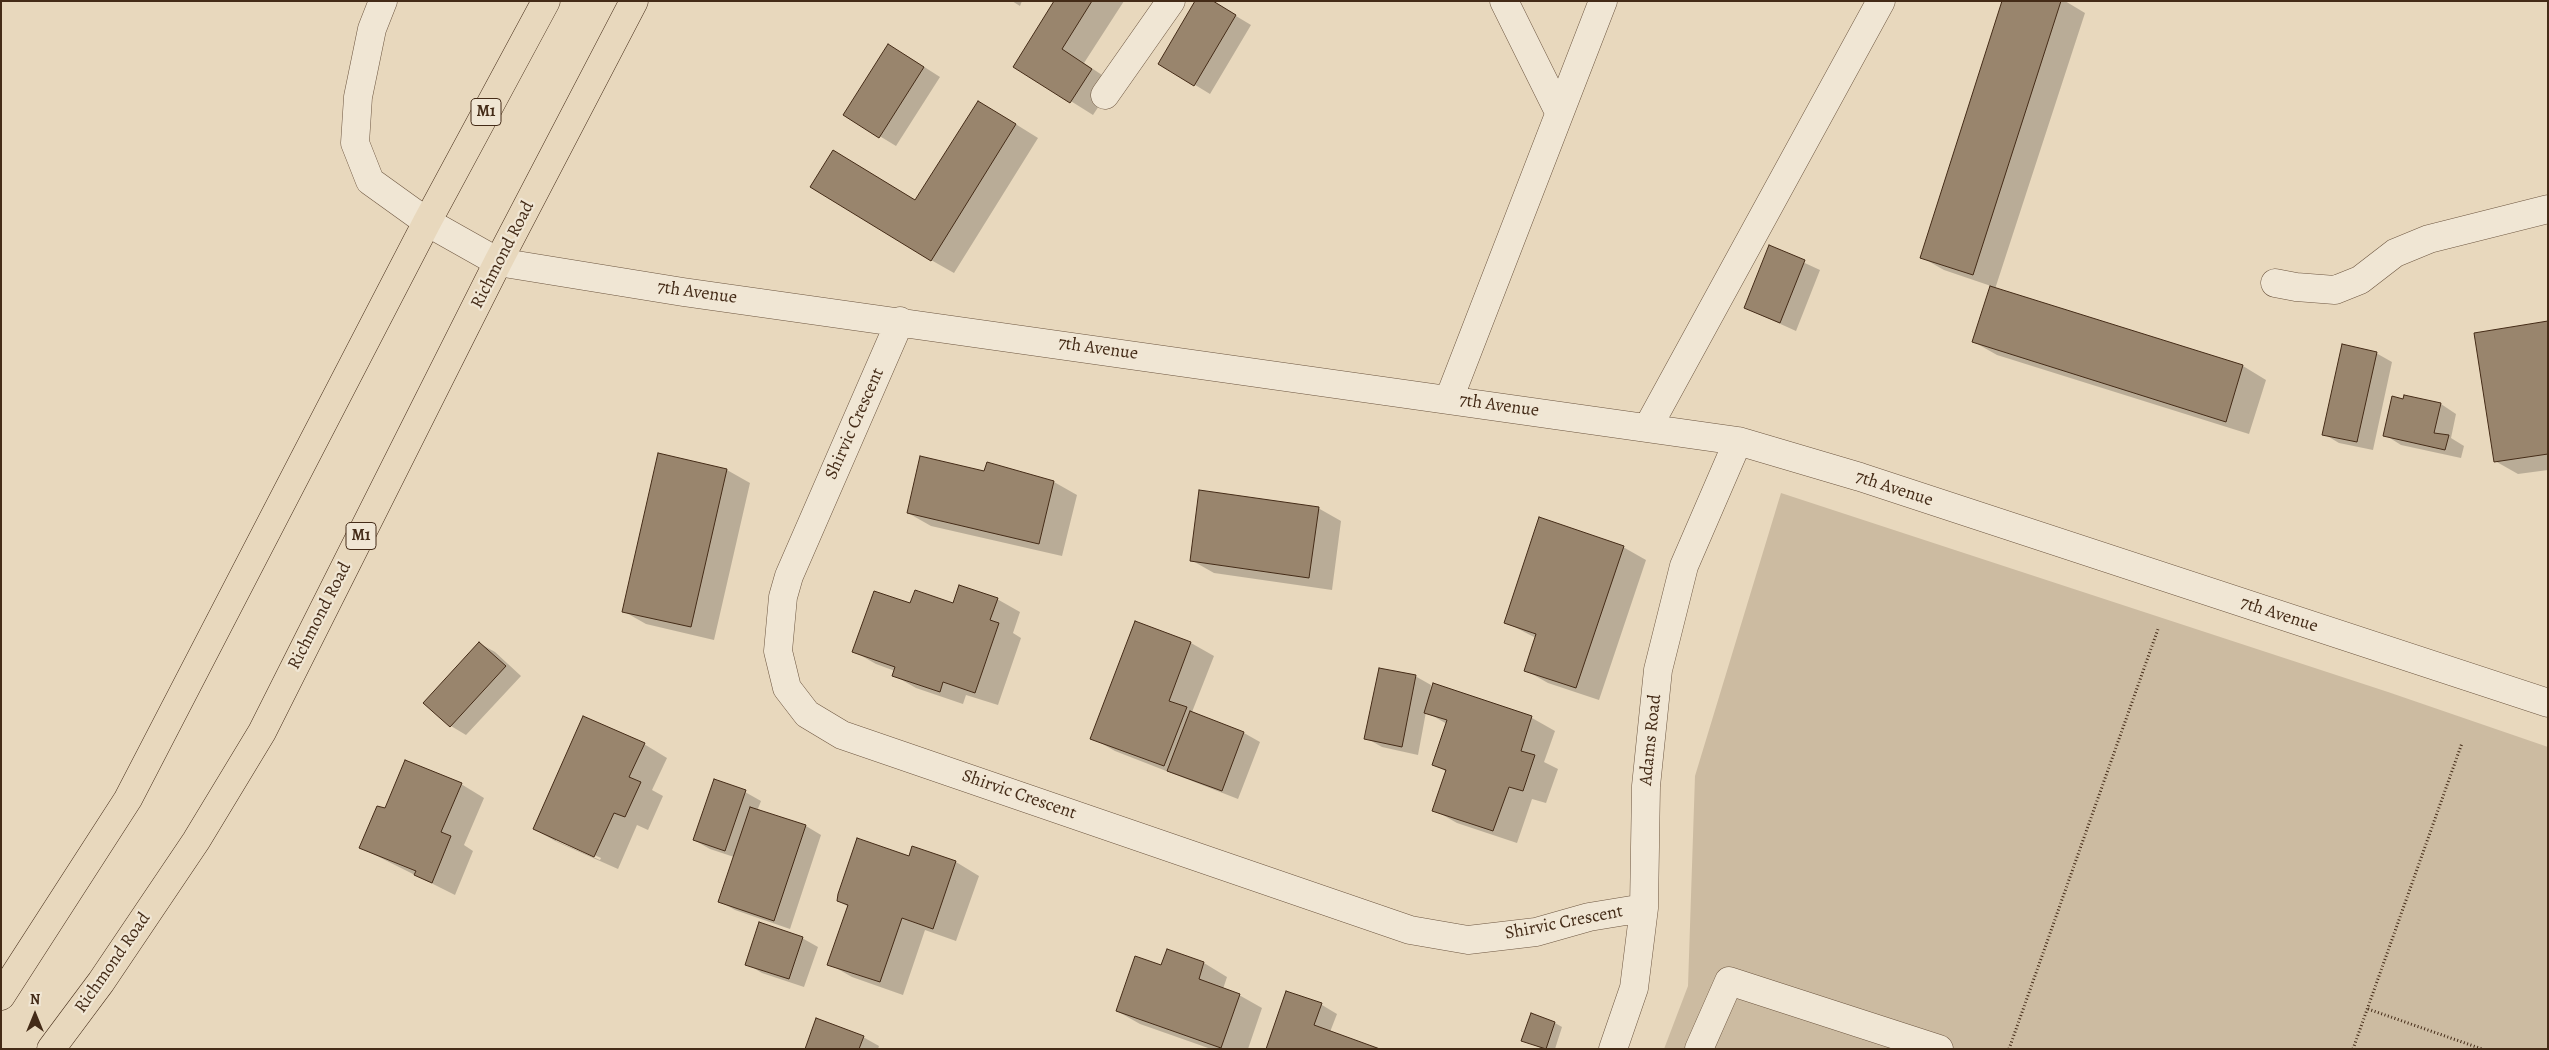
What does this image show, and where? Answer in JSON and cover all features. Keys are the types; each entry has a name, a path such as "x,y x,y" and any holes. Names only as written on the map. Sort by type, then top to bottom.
{"highway":[{"name":"M1","path":"1,996 128,799 427,222 546,1"},
{"name":"Richmond Road","path":"51,1049 101,982 196,841 262,732 498,262 634,1"}],"street":[{"name":"7th Avenue","path":"383,1 372,29 360,87 355,142 370,180 427,222 498,262 683,292 900,321 1738,441 1869,480 2548,703"},
{"path":"1105,95 1171,1"},
{"path":"1504,1 1558,112"},
{"path":"1449,399 1558,112 1603,1"},
{"path":"1648,427 1881,1"},
{"path":"2276,283 2296,287 2335,290 2360,280 2395,253 2429,239 2548,209"},
{"name":"Shirvic Crescent","path":"900,321 788,576 783,597 778,651 787,688 807,714 842,735 1410,930 1468,940 1536,932 1589,917 1644,908"},
{"name":"Adams Road","path":"1613,1049 1634,988 1644,908 1646,786 1658,670 1684,566 1738,441"},
{"path":"1699,1049 1729,981 1939,1049"}],"path":[{"path":"2009,1049 2158,629"},
{"path":"2353,1049 2462,743"},
{"path":"2368,1009 2482,1049"}],"shaded area":[{"path":"1781,493 2388,692 2548,747 2548,1049 1664,1049 1688,986 1695,776"}],"building":[{"path":"1054,1 1092,1 1062,49 1092,69 1070,103 1013,67"},
{"path":"1195,1 1213,1 1236,15 1194,86 1158,64"},
{"path":"2002,1 2061,1 1973,275 1920,258"},
{"path":"888,44 924,67 879,138 843,115"},
{"path":"978,101 1016,124 931,261 810,187 833,150 915,200"},
{"path":"1769,245 1805,260 1780,323 1744,308"},
{"path":"1990,286 2243,365 2226,422 1972,342"},
{"path":"2548,321 2548,454 2494,462 2474,333"},
{"path":"2342,344 2377,352 2357,442 2322,435"},
{"path":"2404,395 2441,403 2434,433 2449,435 2445,450 2383,436 2392,396 2403,399"},
{"path":"658,453 727,469 691,627 622,612"},
{"path":"920,456 984,471 987,462 1054,481 1039,544 907,513"},
{"path":"1199,490 1319,507 1309,578 1190,561"},
{"path":"1539,517 1624,546 1576,688 1524,671 1536,634 1504,623"},
{"path":"959,585 998,598 990,620 999,623 975,693 943,682 940,692 892,676 895,667 852,652 874,591 910,603 915,590 953,603"},
{"path":"1135,621 1191,642 1169,701 1187,707 1164,766 1090,739"},
{"path":"479,642 506,666 450,727 423,703"},
{"path":"1379,668 1416,675 1402,747 1364,739"},
{"path":"1433,683 1532,716 1521,751 1535,755 1523,791 1509,787 1493,831 1432,811 1446,770 1432,765 1447,720 1424,713"},
{"path":"1190,711 1244,732 1222,791 1167,771"},
{"path":"583,716 645,743 629,777 641,782 625,817 614,813 594,857 533,829"},
{"path":"405,760 462,783 441,832 451,836 432,883 414,875 416,871 359,848 377,806 385,808"},
{"path":"714,779 746,790 725,851 693,840"},
{"path":"750,807 806,825 774,921 718,902"},
{"path":"857,838 909,856 912,846 956,861 933,929 902,918 880,982 827,965 848,905 837,901"},
{"path":"759,922 803,937 789,979 745,965"},
{"path":"1167,949 1204,962 1199,979 1240,994 1221,1048 1116,1011 1135,956 1161,965"},
{"path":"1286,991 1322,1003 1314,1025 1380,1049 1266,1049"},
{"path":"1531,1013 1555,1022 1546,1049 1521,1041"},
{"path":"816,1018 864,1036 859,1049 805,1049"}]}
